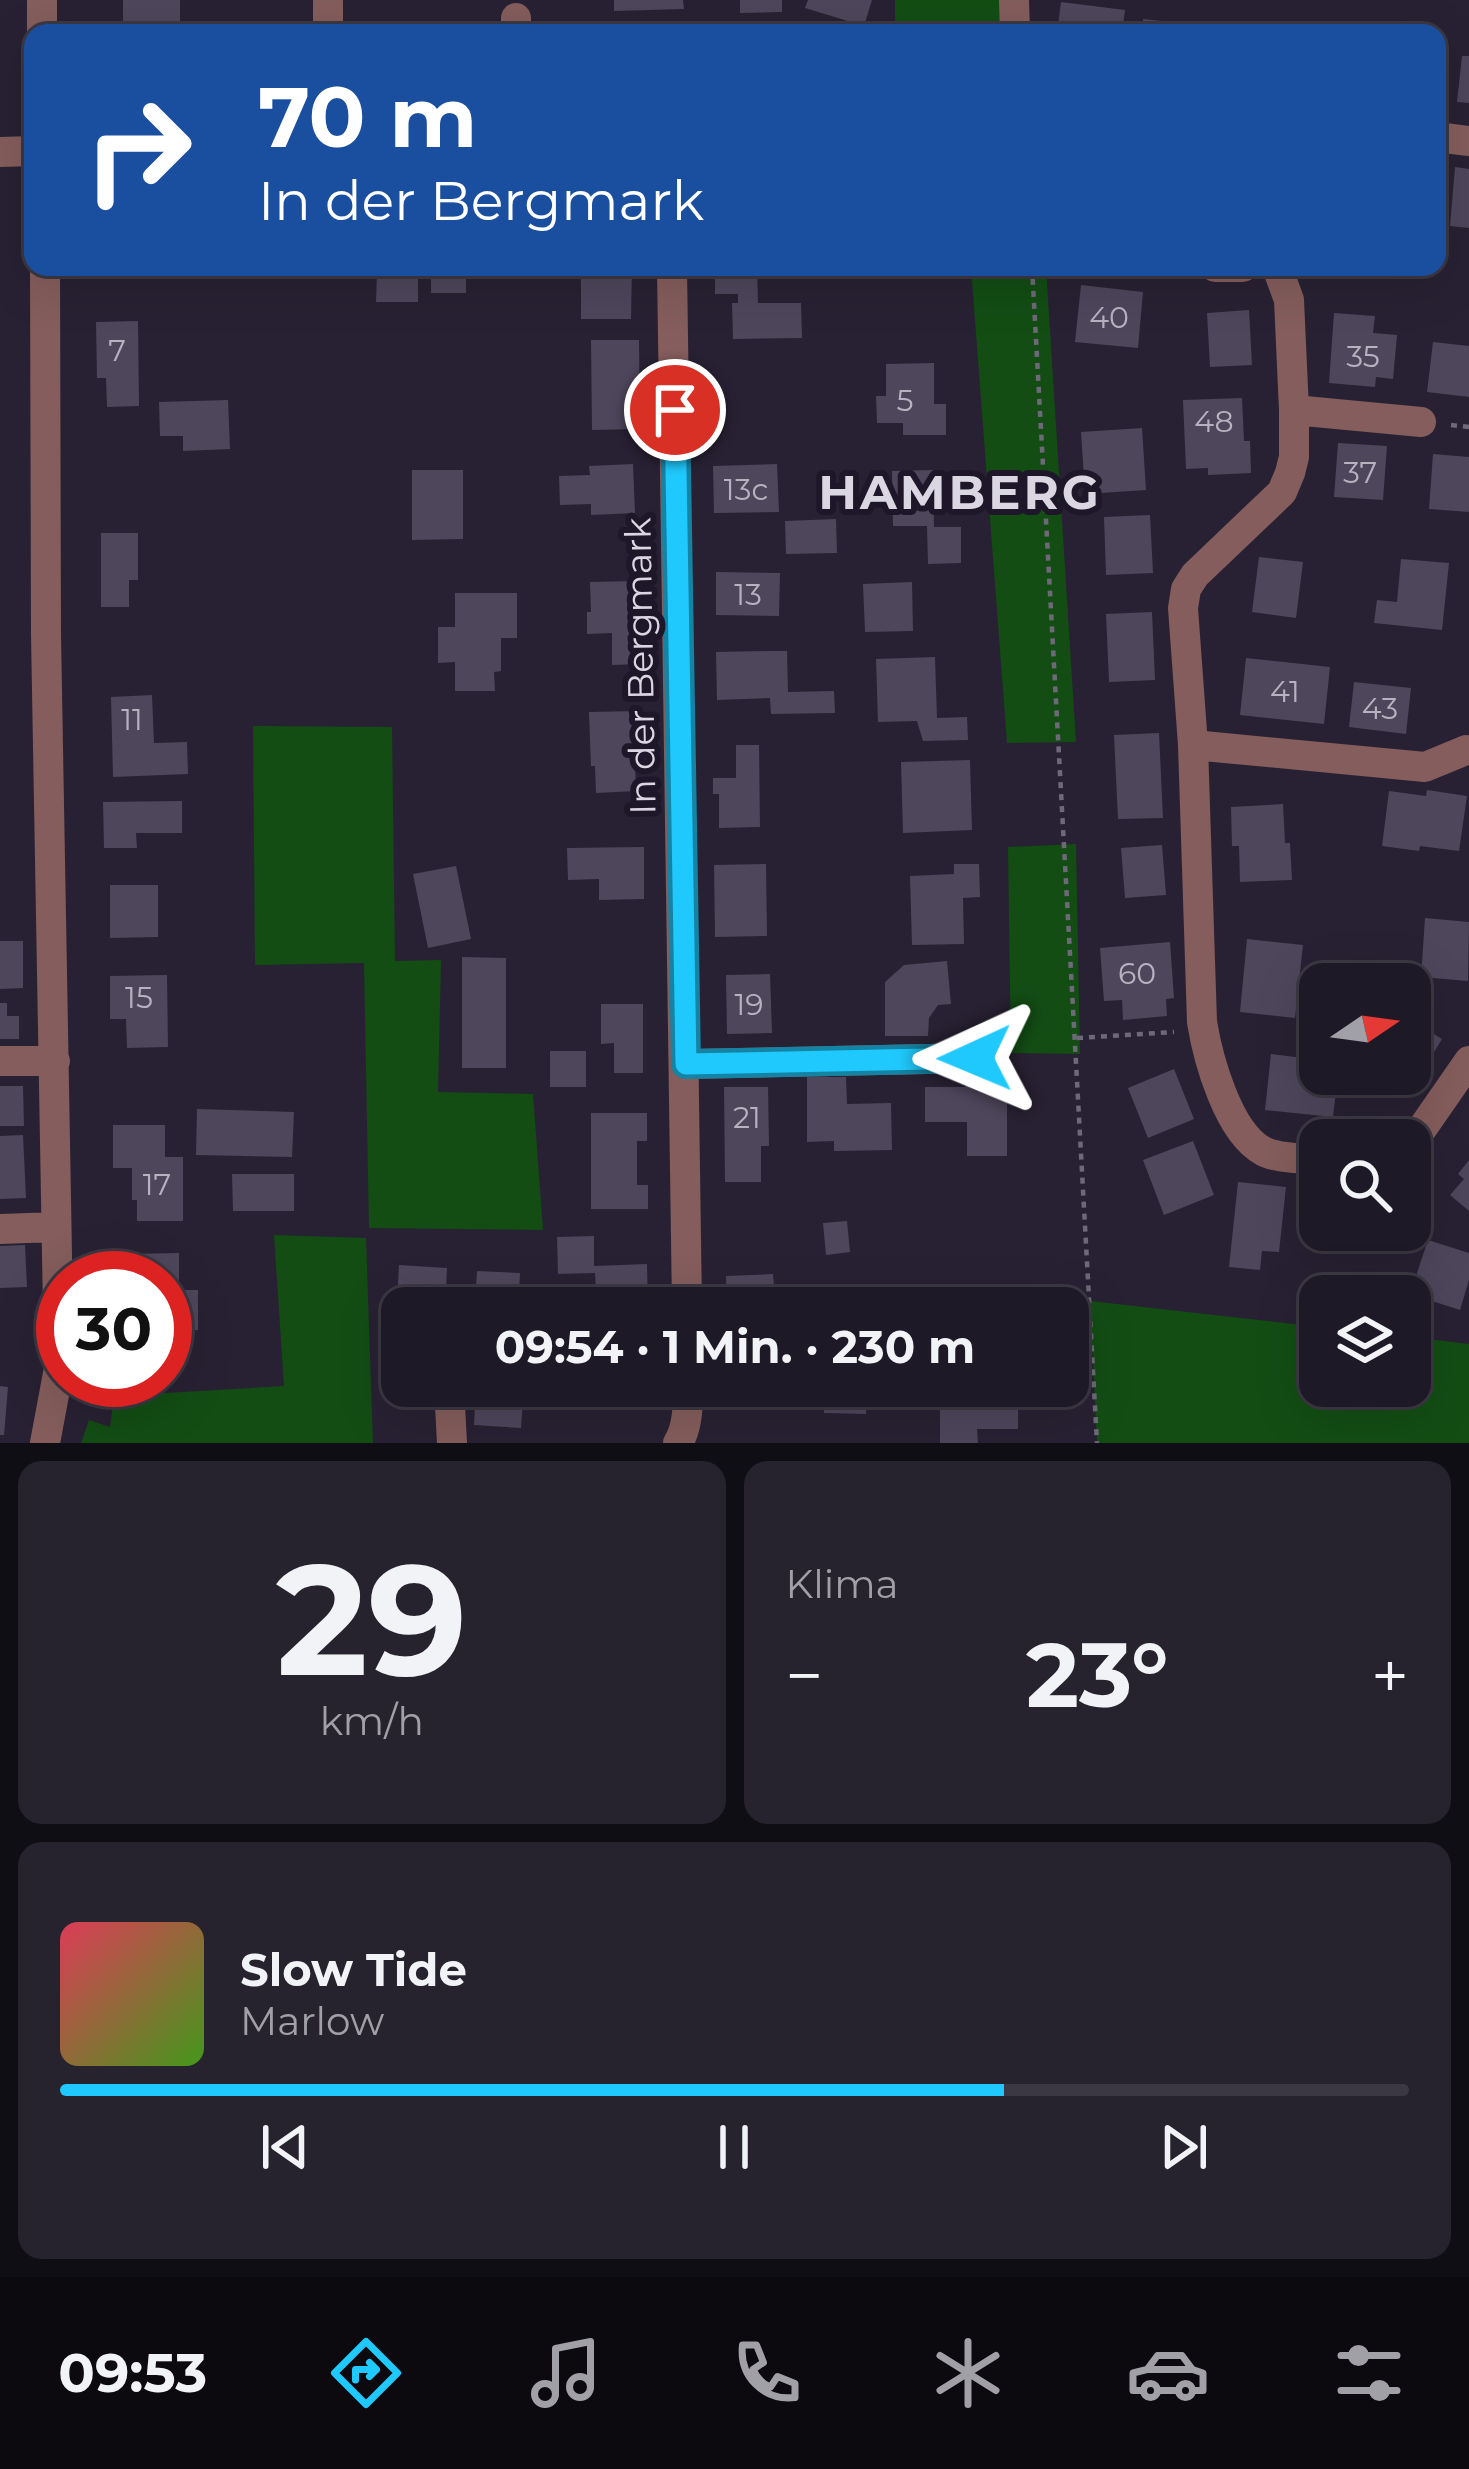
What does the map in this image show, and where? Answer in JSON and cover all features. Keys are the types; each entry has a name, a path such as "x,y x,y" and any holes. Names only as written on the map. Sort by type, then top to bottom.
{"street":[{"path":"45,276 46,634 59,1368 45,1443"},
{"name":"In der Bergmark","path":"672,276 687,1287"},
{"path":"1280,276 1289,300 1294,410 1291,473 1282,492 1195,575 1183,608 1208,1058 1240,1131 1264,1152 1299,1157"},
{"path":"1294,410 1421,422"},
{"path":"1193,745 1425,767 1466,751"},
{"path":"686,1064 975,1058"},
{"path":"0,1061 55,1061"},
{"path":"1429,1119 1469,1061"},
{"path":"0,1228 56,1226"},
{"path":"450,1407 452,1443"},
{"path":"678,1443 686,1407"}],"path":[{"path":"1032,276 1096,1443"},
{"path":"1074,1038 1203,1030"}],"green space":[{"path":"895,0 1002,0 1003,24 895,24"},
{"path":"972,276 1047,276 1076,742 1007,743"},
{"path":"253,726 392,727 395,961 441,960 438,1092 533,1094 543,1230 369,1228 364,963 255,965"},
{"path":"1076,844 1080,1054 1011,1053 1008,847"},
{"path":"274,1235 366,1238 373,1443 81,1443 89,1420 110,1427 113,1407 192,1407 192,1391 284,1386"},
{"path":"1090,1301 1299,1325 1299,1407 1431,1407 1431,1339 1469,1344 1469,1443 1097,1443"}],"building":[{"path":"123,0 180,0 180,24 123,24"},
{"path":"614,0 683,0 684,9 614,11"},
{"path":"740,0 782,0 782,12 740,13"},
{"path":"808,0 872,0 865,24 805,8"},
{"path":"1061,2 1125,10 1123,24 1058,24"},
{"path":"1143,19 1189,24 1143,24"},
{"path":"1462,56 1469,56 1469,103 1457,102"},
{"path":"1455,167 1469,169 1469,228 1450,226"},
{"path":"248,276 285,276 285,279"},
{"path":"377,276 418,276 418,302 376,302"},
{"path":"431,276 466,276 466,293 431,293"},
{"path":"581,276 632,276 631,319 581,319"},
{"path":"715,276 757,276 758,303 801,303 802,338 733,339 732,303 738,303 738,294 715,294"},
{"path":"1081,285 1143,292 1138,348 1075,342"},
{"path":"1249,310 1252,365 1210,367 1207,313"},
{"path":"1334,313 1375,316 1373,333 1397,335 1393,379 1376,377 1375,387 1329,383"},
{"path":"138,321 139,406 107,407 106,378 97,378 96,322"},
{"path":"591,340 639,340 640,429 592,430"},
{"path":"1433,342 1469,346 1469,397 1427,392"},
{"path":"934,363 934,404 946,404 946,435 903,435 903,423 877,423 876,396 886,396 886,364"},
{"path":"1242,398 1251,473 1208,475 1208,468 1186,469 1183,400"},
{"path":"228,400 230,449 183,451 183,436 160,436 159,402"},
{"path":"1142,428 1146,490 1085,494 1081,432"},
{"path":"1338,443 1387,446 1383,500 1334,497"},
{"path":"1433,454 1469,457 1469,512 1429,509"},
{"path":"633,464 635,513 591,515 591,504 560,505 559,476 590,475 589,466"},
{"path":"777,464 779,512 714,513 713,466"},
{"path":"412,470 463,470 463,539 412,540"},
{"path":"933,470 934,527 961,527 961,563 928,564 927,526 893,526 892,471"},
{"path":"1150,515 1153,573 1106,575 1104,517"},
{"path":"836,519 837,553 786,554 785,521"},
{"path":"101,533 138,533 138,580 129,580 129,607 101,607"},
{"path":"1259,557 1303,562 1296,618 1252,612"},
{"path":"1401,559 1449,563 1442,630 1374,623 1377,600 1397,602"},
{"path":"716,572 780,573 779,616 716,615"},
{"path":"635,581 640,664 612,665 612,633 587,634 590,582"},
{"path":"912,582 913,631 865,632 863,584"},
{"path":"455,593 517,593 517,638 501,638 501,671 494,672 495,691 455,691 455,662 438,663 438,627 455,627"},
{"path":"1152,612 1155,680 1109,682 1106,614"},
{"path":"787,651 788,692 834,691 835,713 771,714 770,698 717,700 716,652"},
{"path":"935,657 937,718 967,717 968,740 923,741 917,721 878,722 876,659"},
{"path":"1246,658 1330,667 1324,724 1240,715"},
{"path":"1354,682 1411,688 1406,734 1349,727"},
{"path":"152,695 154,743 187,742 188,774 113,777 111,697"},
{"path":"638,711 636,791 596,793 589,712"},
{"path":"1159,733 1163,818 1118,819 1114,735"},
{"path":"736,745 759,745 760,827 719,828 719,794 713,794 713,778 736,778"},
{"path":"970,760 972,830 903,833 901,762"},
{"path":"1427,790 1467,796 1459,851 1382,846 1389,791 1426,796"},
{"path":"182,801 182,833 136,833 137,848 104,848 103,802"},
{"path":"1283,804 1292,880 1240,882 1239,846 1232,846 1231,807"},
{"path":"1162,845 1166,895 1125,898 1121,848"},
{"path":"644,847 644,899 599,900 599,879 568,880 567,848"},
{"path":"766,864 767,936 715,937 714,865"},
{"path":"954,864 979,864 980,897 963,898 964,944 912,945 910,876 954,874"},
{"path":"456,866 471,939 428,948 413,874"},
{"path":"110,885 158,885 158,937 110,938"},
{"path":"1425,918 1469,922 1468,981 1431,978 1431,963 1422,963"},
{"path":"1247,939 1303,945 1295,1018 1240,1012"},
{"path":"0,941 23,941 23,988 0,989"},
{"path":"1170,942 1174,998 1166,999 1167,1016 1123,1020 1122,1000 1104,1001 1100,948"},
{"path":"462,957 506,958 506,1068 462,1068"},
{"path":"947,961 951,1004 938,1005 929,1018 928,1036 885,1036 885,982 904,965"},
{"path":"770,974 772,1033 727,1034 726,975"},
{"path":"167,975 168,1047 127,1048 126,1019 110,1019 110,976"},
{"path":"0,1003 7,1003 7,1016 19,1016 19,1039 0,1039"},
{"path":"601,1004 643,1004 643,1073 614,1073 614,1043 601,1044"},
{"path":"1431,1032 1442,1039 1431,1057"},
{"path":"550,1051 586,1051 586,1087 550,1087"},
{"path":"1271,1054 1299,1057 1299,1095 1336,1095 1333,1117 1265,1110"},
{"path":"1174,1069 1194,1119 1148,1138 1128,1088"},
{"path":"807,1077 846,1077 847,1104 891,1103 892,1150 834,1151 834,1141 807,1142"},
{"path":"966,1081 1007,1081 1007,1156 967,1156 967,1122 925,1122 925,1087 965,1087"},
{"path":"0,1086 23,1086 24,1126 0,1126"},
{"path":"724,1087 768,1087 769,1146 761,1146 761,1182 725,1182"},
{"path":"197,1109 294,1112 292,1157 196,1155"},
{"path":"591,1113 647,1113 647,1141 637,1141 637,1185 648,1185 648,1209 591,1209"},
{"path":"113,1125 165,1125 165,1157 183,1157 183,1221 137,1221 132,1168 113,1168"},
{"path":"23,1135 26,1198 0,1199 0,1136"},
{"path":"1193,1141 1214,1195 1164,1215 1143,1160"},
{"path":"1469,1160 1469,1211 1450,1195 1464,1179 1458,1174"},
{"path":"232,1174 294,1174 294,1211 233,1211"},
{"path":"1238,1182 1286,1187 1279,1252 1262,1251 1260,1270 1229,1267"},
{"path":"847,1221 850,1252 826,1255 823,1223"},
{"path":"594,1236 594,1266 647,1264 648,1287 596,1287 595,1273 558,1274 557,1237"},
{"path":"1431,1241 1469,1253 1469,1280 1460,1310 1431,1301 1431,1275 1416,1275 1424,1251 1431,1251"},
{"path":"25,1245 27,1287 0,1288 0,1246"},
{"path":"399,1265 447,1268 446,1287 398,1287"},
{"path":"477,1271 520,1273 519,1287 476,1287"},
{"path":"773,1274 774,1286 802,1287 726,1287 726,1276"},
{"path":"192,1290 198,1290 198,1330 192,1330"},
{"path":"0,1386 8,1387 4,1435 0,1435"},
{"path":"475,1407 522,1407 521,1428 474,1425"},
{"path":"592,1407 647,1407 647,1409"},
{"path":"824,1407 866,1407 866,1414 824,1413"},
{"path":"940,1407 1018,1407 1018,1429 977,1429 978,1443 940,1443"}],"district":[{"name":"HAMBERG","path":"960,492"}],"route":[{"path":"675,410 686,1064 975,1058"}]}
